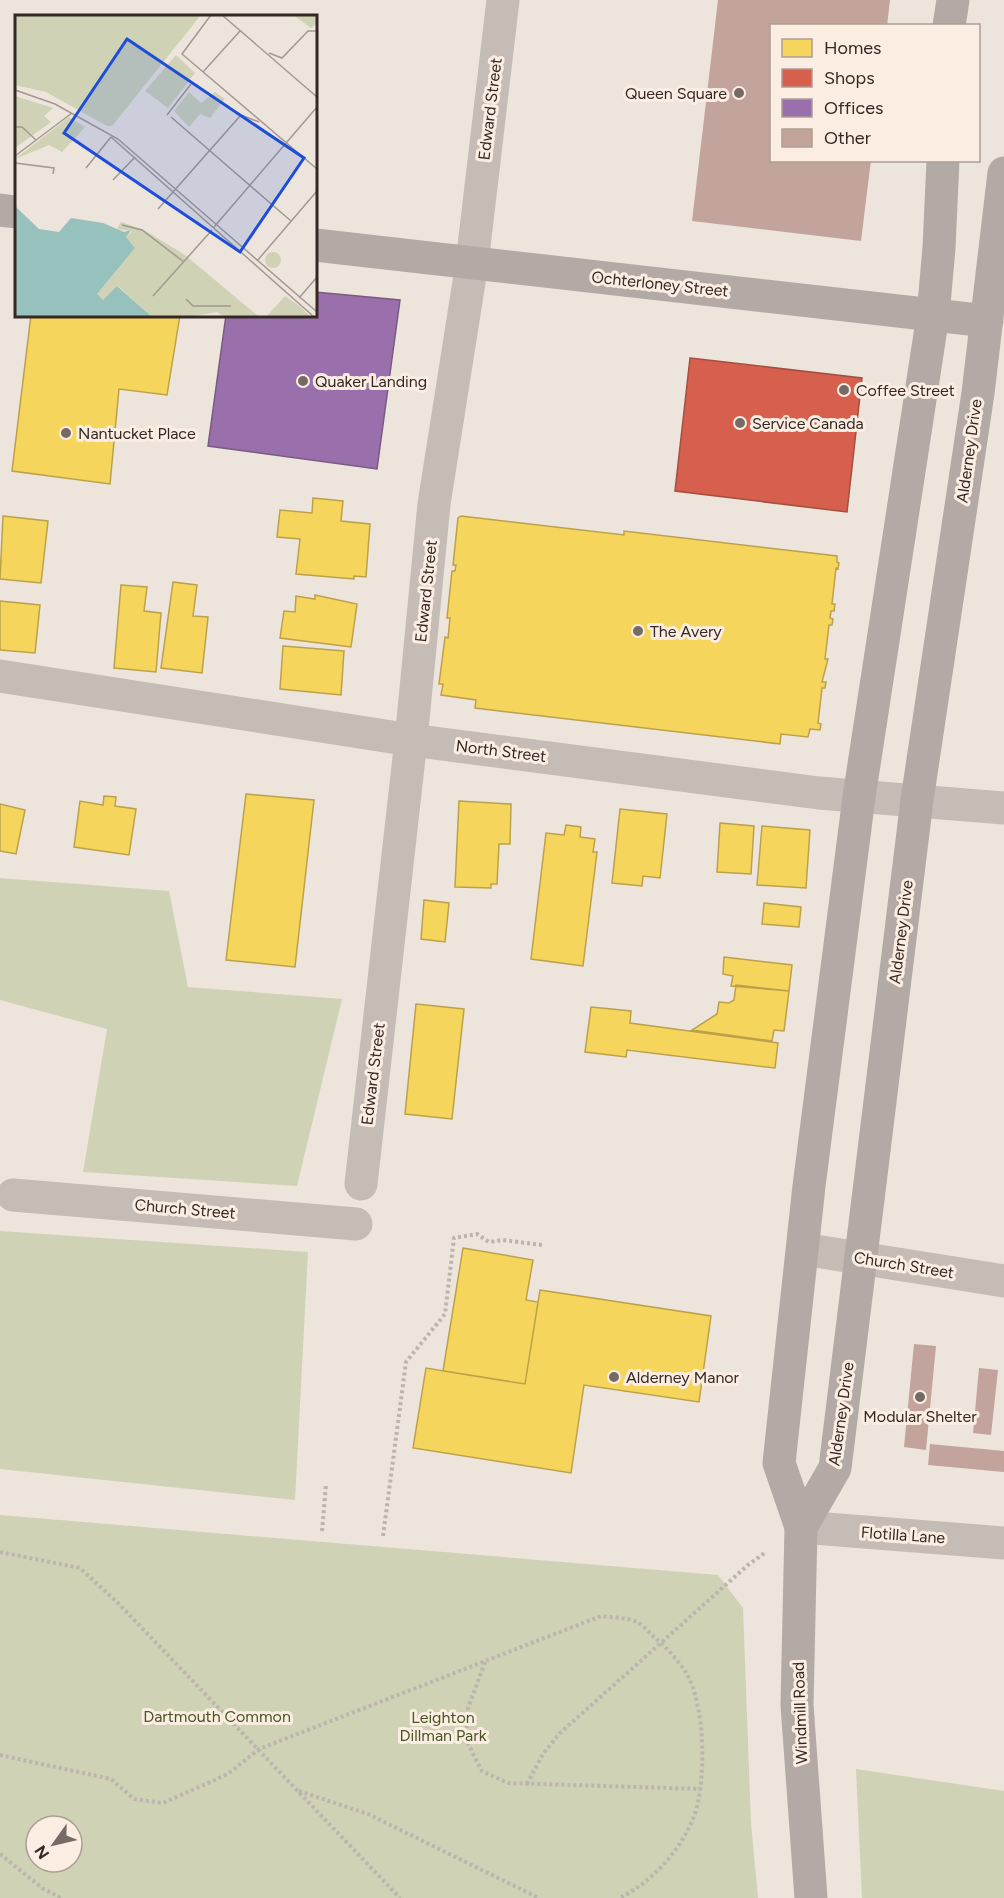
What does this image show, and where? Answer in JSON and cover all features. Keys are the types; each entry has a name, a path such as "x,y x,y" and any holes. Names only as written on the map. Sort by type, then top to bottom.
{"main road":[{"path":"949,24 953,0"},
{"path":"801,1527 778,1463 859,797 933,315 943,162"},
{"name":"Alderney Drive","path":"801,1527 835,1468 917,800 996,322 1004,173"},
{"path":"0,210 15,212"},
{"name":"Ochterloney Street","path":"316,245 996,322"},
{"name":"Windmill Road","path":"801,1527 797,1705 811,1898"}],"street":[{"name":"Edward Street","path":"361,1184 411,740 434,504 472,263 503,0"},
{"name":"North Street","path":"0,676 411,740 859,797 1004,808"},
{"name":"Church Street","path":"13,1195 357,1224"},
{"name":"Church Street","path":"803,1249 1004,1281"},
{"name":"Flotilla Lane","path":"801,1527 1004,1543"}],"path":[{"path":"383,1536 406,1362 445,1314 454,1238 477,1234 489,1242 503,1240 542,1245"},
{"path":"322,1531 326,1485"},
{"path":"0,1552 80,1568 120,1605 400,1898"},
{"path":"527,1784 543,1754 560,1733 748,1565"},
{"path":"0,1755 111,1779 134,1799 163,1803 228,1774 259,1749 601,1616 636,1621 662,1643 686,1672 700,1719 703,1756 700,1789 693,1818 682,1839 655,1872 632,1892 619,1898"},
{"path":"485,1661 468,1708 466,1740 482,1771 508,1783 700,1789"},
{"path":"298,1790 369,1814 539,1898"},
{"path":"0,1854 42,1888 61,1898"}],"green space":[{"path":"0,878 169,891 188,987 342,999 297,1186 83,1172 107,1029 0,1000"},
{"path":"0,1231 308,1252 295,1500 0,1469"},
{"name":"Leighton Dillman Park","path":"0,1515 718,1575 743,1608 751,1823 758,1898 0,1898"},
{"path":"856,1769 1004,1791 1004,1898 862,1898"}],"building: Homes":[{"name":"Nantucket Place","path":"31,316 180,316 167,395 119,389 110,484 12,471"},
{"path":"313,498 343,501 341,521 370,524 366,577 354,576 354,579 296,574 300,539 277,537 280,510 312,513"},
{"path":"3,516 48,521 41,583 0,579"},
{"name":"The Avery","path":"461,516 624,535 624,531 837,556 839,563 838,569 836,568 832,604 835,604 834,611 831,611 830,618 833,619 832,625 829,625 825,659 828,659 822,682 826,682 825,688 822,688 818,723 821,724 820,730 810,729 808,737 781,734 780,744 475,708 476,700 441,695 443,684 439,684 445,637 448,638 450,618 447,618 452,571 455,571 456,565 453,565 458,518"},
{"path":"173,582 197,585 193,616 208,617 202,673 161,668"},
{"path":"121,585 147,587 144,611 161,613 156,672 114,668"},
{"path":"315,595 357,604 351,647 280,638 284,611 295,612 296,596 315,599"},
{"path":"0,601 40,605 35,653 0,650"},
{"path":"283,646 344,651 341,695 280,689"},
{"path":"246,794 314,800 295,967 226,960"},
{"path":"104,796 116,797 115,806 136,809 129,855 74,847 80,801 103,805"},
{"path":"459,801 511,804 510,844 499,844 497,884 491,884 491,888 455,887"},
{"path":"0,804 25,810 16,854 0,851"},
{"path":"620,809 667,814 660,878 643,876 642,886 612,883"},
{"path":"720,823 754,826 751,874 717,872"},
{"path":"566,825 581,827 580,837 595,839 593,852 597,852 583,966 531,959 546,833 564,835"},
{"path":"762,826 810,830 806,888 757,885"},
{"path":"424,900 449,903 445,942 421,939"},
{"path":"764,903 801,907 799,927 762,924"},
{"path":"724,957 792,965 789,991 731,986 733,976 723,974"},
{"path":"736,985 789,991 784,1031 774,1030 772,1041 692,1030 717,1014 719,1002 729,1003 734,1000"},
{"path":"416,1004 464,1009 452,1119 405,1114"},
{"path":"591,1007 631,1011 630,1023 778,1043 775,1068 627,1050 626,1057 585,1052"},
{"path":"463,1248 533,1260 526,1300 538,1302 525,1384 443,1371"},
{"name":"Alderney Manor","path":"540,1290 711,1316 699,1402 584,1385 571,1473 413,1448 426,1368 525,1384"}],"building: Shops":[{"path":"690,358 862,378 847,512 675,491"}],"building: Offices":[{"name":"Quaker Landing","path":"316,292 400,300 377,469 208,446 226,316 316,316"}],"building: Other":[{"name":"Queen Square","path":"718,0 890,0 887,24 770,24 770,162 871,162 861,241 692,221"},
{"name":"Modular Shelter","path":"914,1344 936,1346 926,1450 904,1447"},
{"name":"Modular Shelter","path":"979,1368 998,1370 991,1435 973,1433"},
{"name":"Modular Shelter","path":"930,1444 1004,1451 1004,1472 928,1465"}],"place":[{"name":"Queen Square","path":"739,93"},
{"name":"Quaker Landing","path":"303,381"},
{"name":"Coffee Street","path":"844,390"},
{"name":"Service Canada","path":"740,423"},
{"name":"Nantucket Place","path":"66,433"},
{"name":"The Avery","path":"638,631"},
{"name":"Alderney Manor","path":"614,1377"},
{"name":"Modular Shelter","path":"920,1397"}],"park label":[{"name":"Dartmouth Common","path":"217,1716"}]}
